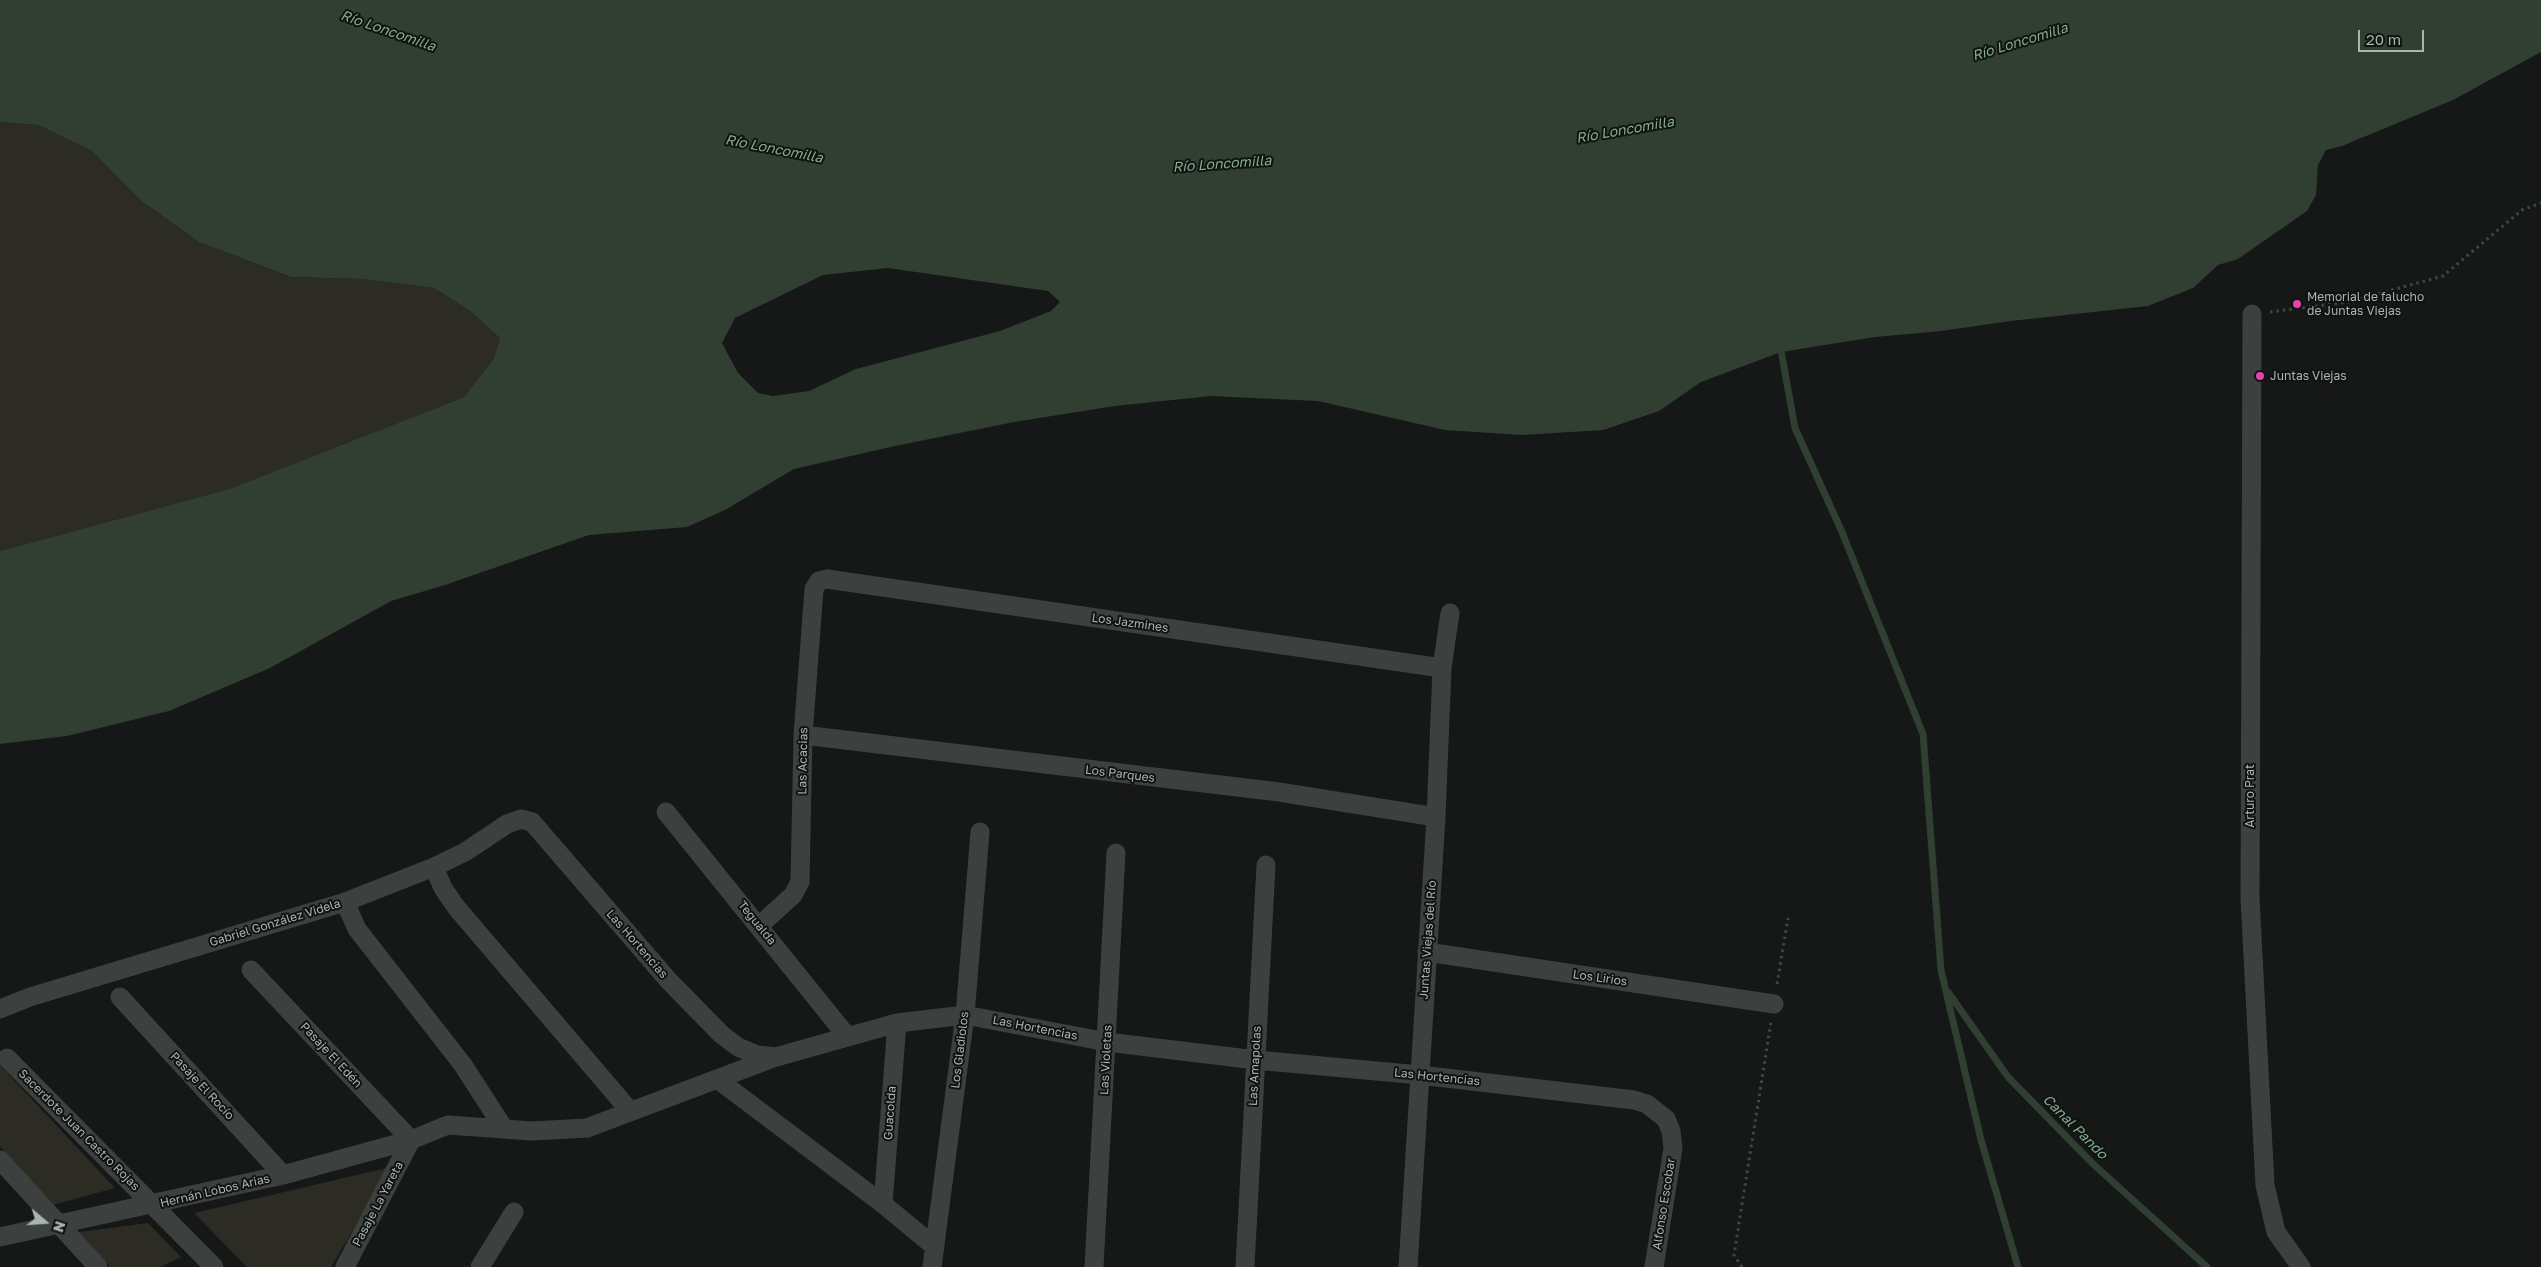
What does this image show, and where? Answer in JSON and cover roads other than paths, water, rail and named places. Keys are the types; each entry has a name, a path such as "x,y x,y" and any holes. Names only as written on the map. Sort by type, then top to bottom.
{"street":[{"name":"Arturo Prat","path":"2252,314 2250,898 2265,1185 2276,1232 2302,1267"},
{"name":"Los Jazmines","path":"819,581 827,579 1442,668"},
{"name":"Las Acacias","path":"758,926 793,895 800,882 803,735 814,589 819,581"},
{"name":"Juntas Viejas del Río","path":"1408,1267 1426,952 1436,817 1442,668 1450,614"},
{"name":"Los Parques","path":"803,735 1279,792 1436,817"},
{"name":"Tegualda","path":"666,812 846,1035"},
{"name":"Gabriel González Videla","path":"0,1010 30,997 345,902 434,867 465,852 507,824 521,819 532,822 537,828"},
{"name":"Las Hortencias","path":"537,828 669,981 722,1036 738,1047 758,1055 776,1057 846,1035 896,1023 965,1015 1107,1042 1256,1060 1420,1075 1634,1100"},
{"name":"Los Gladiolos","path":"932,1267 965,1015 980,832"},
{"name":"Las Violetas","path":"1094,1267 1116,852"},
{"name":"Las Amapolas","path":"1245,1267 1266,865"},
{"path":"434,867 443,888 456,907 630,1111"},
{"path":"345,902 358,929 463,1065 503,1127"},
{"name":"Los Lirios","path":"1426,952 1774,1004"},
{"name":"Pasaje El Edén","path":"251,970 419,1137"},
{"name":"Pasaje El Rocío","path":"120,997 283,1175"},
{"name":"Guacolda","path":"883,1204 896,1023"},
{"name":"Hernán Lobos Arias","path":"0,1237 283,1175 419,1137 448,1125 503,1127 532,1131 587,1128 776,1057"},
{"name":"Sacerdote Juan Castro Rojas","path":"7,1058 214,1267"},
{"path":"717,1079 883,1204 935,1247"},
{"name":"Alfonso Escobar","path":"1634,1100 1647,1104 1666,1119 1671,1131 1673,1148 1654,1267"},
{"name":"Pasaje La Yareta","path":"344,1267 419,1137"},
{"path":"0,1160 98,1267"},
{"path":"480,1267 514,1212"}],"water":[{"name":"Río Loncomilla","path":"0,0 2541,0 2541,52 2453,100 2342,146 2326,150 2318,165 2316,195 2307,211 2238,259 2218,265 2193,288 2148,306 1875,337 1781,352 1701,382 1659,411 1603,430 1522,435 1445,430 1318,401 1211,396 1115,406 1014,422 895,446 794,469 725,510 687,527 589,535 445,585 391,601 270,668 169,711 67,736 0,744 0,551 229,489 464,397 494,358 500,338 470,311 434,288 362,279 291,277 199,242 140,200 92,151 38,125 0,122","holes":["888,268 1048,291 1060,302 1051,311 1000,331 856,369 809,391 773,396 758,393 738,373 722,343 735,318 823,275"]}],"waterway":[{"path":"1780,345 1795,428 1842,532 1923,734 1941,970 1981,1140 2018,1267"},
{"name":"Canal Pando","path":"1948,992 2008,1077 2092,1163 2207,1267"}],"place":[{"name":"Memorial de falucho de Juntas Viejas","path":"2297,304"},
{"name":"Juntas Viejas","path":"2260,376"}]}
